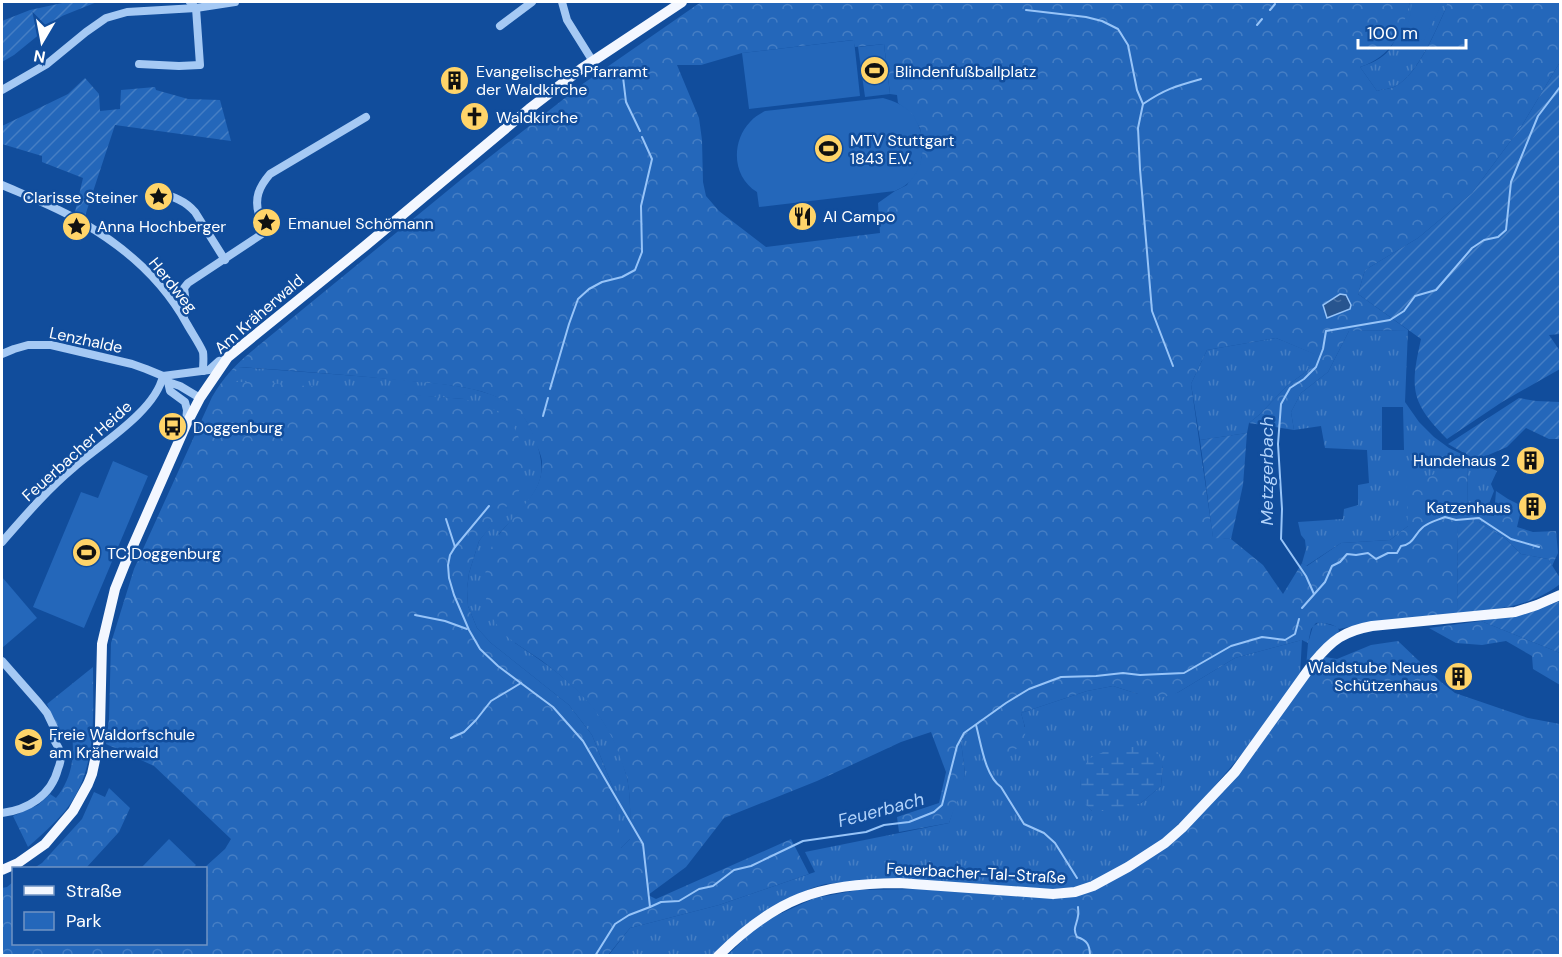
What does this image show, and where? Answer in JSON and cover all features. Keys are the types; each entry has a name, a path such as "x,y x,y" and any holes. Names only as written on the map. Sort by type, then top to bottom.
{"main road":[{"name":"Am Kräherwald","path":"2,870 45,844 74,811 88,784 92,774 100,727 102,644 108,615 125,564 186,425 200,398 227,358 529,109 592,60 682,2"},
{"name":"Feuerbacher-Tal-Straße","path":"718,956 751,926 776,909 804,896 838,887 899,883 1053,894 1075,892 1093,886 1146,856 1182,828 1234,772 1314,662 1331,643 1348,632 1359,628 1515,612 1537,606 1560,595"}],"street":[{"path":"2,90 47,64 106,18 127,12 235,2"},
{"path":"500,26 532,2"},
{"path":"562,2 567,20 592,60"},
{"path":"139,64 200,65 193,5"},
{"path":"184,317 186,303 184,288 188,283 262,234 263,229 256,206 262,184 270,174 366,117"},
{"name":"Herdweg","path":"2,185 74,218 113,243 150,275 184,317 203,354 203,371"},
{"path":"154,191 180,199 189,205 225,260"},
{"name":"Lenzhalde","path":"2,354 28,345 51,345 132,364 200,398"},
{"name":"Lenzhalde","path":"166,379 212,368 219,361 227,358"},
{"path":"203,371 209,376 210,382"},
{"path":"166,379 170,391 185,402 186,425"},
{"name":"Feuerbacher Heide","path":"2,542 72,469 147,406 166,379"},
{"path":"2,661 47,713 56,732 53,738 61,752 58,773 47,792 28,806 2,813"}],"green space":[{"path":"67,2 97,2 62,16 2,62 2,21 30,10"},
{"path":"701,2 1410,2 1399,33 1388,50 1371,63 1360,67 1377,91 1396,86 1412,71 1432,38 1447,2 1560,2 1560,62 1521,127 1472,193 1418,238 1365,270 1358,294 1408,330 1349,331 1328,372 1301,393 1291,412 1294,430 1249,423 1288,385 1307,371 1314,354 1276,338 1207,350 1191,384 1213,537 1231,539 1263,565 1283,594 1302,563 1307,566 1341,543 1390,540 1408,526 1406,485 1471,460 1468,464 1467,511 1494,516 1496,491 1522,506 1517,527 1533,532 1556,531 1558,553 1552,566 1548,559 1521,554 1506,539 1479,522 1458,524 1457,614 1378,621 1339,629 1328,624 1316,623 1311,629 1308,643 1302,640 1235,658 1177,693 1164,697 1138,694 1113,686 1087,691 1021,713 1025,727 1023,743 1007,755 982,742 973,727 961,741 965,774 949,823 899,832 897,817 939,803 946,772 931,732 901,742 817,781 724,818 686,867 648,895 656,899 791,839 809,874 719,905 630,928 608,955 2,955 2,888 12,883 12,945 207,945 207,867 205,867 225,849 231,839 154,766 106,744 111,643 134,569 212,397 235,366 463,178 584,83","holes":["853,40 855,47 884,44 890,94 897,95 898,103 911,114 920,128 922,157 907,185 878,203 880,233 766,247 719,211 706,196 699,118 677,65 701,65 742,53","1340,294 1350,309 1327,318 1323,305","239,367 442,384 488,394 514,406 521,414 527,422 540,454 541,476 537,487 492,546 486,571 487,602 492,616 502,631 571,685 592,707 609,732 626,774 629,791 630,839 621,848 615,793 592,735 569,705 491,643 477,628 468,606 469,573 479,541 519,491 524,473 519,438 512,423 489,406 464,399 258,382 228,382"]},
{"path":"1410,2 1447,2 1447,6 1426,50 1412,71 1396,86 1377,91 1360,67 1376,61 1389,50"},
{"path":"1412,2 1442,2 1424,41 1405,31"},
{"path":"854,40 860,96 749,109 742,53"},
{"name":"Blindenfußballplatz","path":"884,44 890,94 865,97 858,47"},
{"path":"1560,62 1560,334 1549,335 1560,351 1560,369 1502,402 1447,439 1426,415 1416,394 1415,370 1421,339 1358,294 1365,270 1418,238 1472,193 1521,127"},
{"path":"85,78 99,94 100,111 120,109 121,90 155,87 156,90 188,99 220,100 231,141 115,125 85,216 75,212 83,178 42,162 42,156 2,144 2,126 68,94"},
{"path":"883,98 909,111 920,131 923,150 921,160 914,177 907,184 895,191 759,207 757,192 743,178 737,159 740,139 753,119 765,111"},
{"path":"1408,330 1405,402 1419,422 1434,437 1449,448 1497,471 1491,484 1494,491 1485,514 1467,511 1468,464 1470,461 1408,526 1390,540 1341,543 1306,566 1302,563 1306,549 1305,540 1301,535 1298,522 1343,519 1344,509 1358,505 1358,485 1369,483 1367,450 1325,448 1321,426 1294,430 1291,412 1301,393 1328,372 1349,331","holes":["1382,407 1403,407 1404,450 1382,450"]},
{"path":"1276,338 1315,354 1307,371 1288,385 1249,423 1247,433 1200,440 1191,384 1207,350"},
{"path":"238,367 458,386 485,392 517,408 534,435 542,467 534,492 524,507 499,534 515,643 549,666 579,692 593,707 614,741 626,775 630,797 630,839 620,849 615,793 592,735 569,705 491,643 477,628 468,606 469,573 479,541 497,517 464,399 227,382"},
{"path":"1519,398 1560,402 1560,439 1549,439 1526,428 1507,447 1486,456 1480,462 1448,444"},
{"path":"1247,433 1243,485 1231,539 1213,538 1200,440"},
{"name":"TC Doggenburg","path":"113,461 148,476 84,628 33,607 81,492 98,498"},
{"path":"1479,522 1506,539 1521,554 1548,559 1560,578 1560,584 1524,603 1457,614 1458,524"},
{"path":"2,577 37,618 2,648"},
{"path":"1560,601 1560,653 1481,621 1538,609"},
{"path":"1481,621 1560,653 1560,685 1533,669 1532,656 1506,641 1482,645 1456,643 1429,628"},
{"path":"1320,622 1338,627 1339,631 1306,668 1308,643 1313,626"},
{"path":"1302,640 1300,675 1242,754 1201,802 1161,841 1125,865 1084,885 1063,890 859,881 825,884 780,903 713,955 608,956 630,928 719,905 815,872 805,852 949,823 965,774 961,741 973,727 1025,727 1021,713 1087,691 1113,686 1138,694 1177,693 1235,658","holes":["1163,765 1161,786 1141,803 1092,811 1082,800 1080,779"]},
{"path":"1398,641 1455,693 1528,718 1560,724 1560,955 727,956 760,923 815,898 858,890 922,889 1064,898 1083,892 1166,845 1325,657 1337,659 1371,645"},
{"path":"93,667 93,723 83,778 76,795 65,811 28,847 13,816 38,805 50,794 56,798 65,784 72,760 72,735 61,737 47,704"},
{"path":"1140,746 1156,748 1163,765 1161,786 1141,803 1112,811 1092,811 1081,800 1080,779 1088,759 1110,749"},
{"path":"109,788 130,808 119,832 87,867 36,867 42,863 82,819 94,792 105,797"},
{"path":"169,839 196,865 194,867 142,867"}],"water":[{"path":"1340,294 1346,295 1351,305 1350,309 1327,318 1323,305"}],"waterway":[{"path":"1270,10 1275,4"},
{"path":"1026,10 1102,21 1118,29 1128,45 1137,90 1143,104 1138,128 1152,311 1173,366"},
{"path":"1257,25 1262,19"},
{"path":"623,77 626,102 640,131"},
{"path":"1143,104 1171,88 1201,79"},
{"name":"Metzgerbach","path":"1314,594 1306,576 1281,539 1282,509 1278,444 1281,404 1290,388 1316,367 1323,349 1326,331 1390,320 1404,311 1415,296 1436,290 1472,248 1484,240 1498,237 1506,230 1511,182 1538,116 1560,87"},
{"path":"550,389 578,299 589,289 602,282 622,277 635,270 642,252 641,206 652,159 642,137"},
{"path":"543,416 548,398"},
{"path":"489,506 450,555 449,578 454,595 480,649 498,666 553,707 583,741 643,844 650,907"},
{"path":"1302,608 1325,582 1332,566 1340,562 1347,554 1368,553 1376,559 1388,553 1397,553 1401,546 1411,542 1424,526 1445,517 1456,520 1479,518 1511,539 1539,547"},
{"path":"446,519 455,547"},
{"path":"415,615 445,621 467,629"},
{"name":"Feuerbach","path":"595,956 615,924 629,915 661,902 679,901 699,889 713,886 734,870 751,866 803,841 866,832 884,825 909,822 934,812 942,805 957,746 964,733 1029,689 1061,677 1123,673 1140,675 1184,673 1231,646 1262,637 1285,640 1295,634 1299,619"},
{"path":"451,738 464,732 491,701 521,683"},
{"path":"976,725 984,759 991,775 1024,824 1044,833 1055,843 1077,878"},
{"path":"1078,907 1075,931 1077,937 1087,943 1090,956"}],"place":[{"name":"Blindenfußballplatz","path":"874,71"},
{"name":"Evangelisches Pfarramt der Waldkirche","path":"455,80"},
{"name":"Waldkirche","path":"475,117"},
{"name":"MTV Stuttgart 1843 E.V.","path":"829,149"},
{"name":"Clarisse Steiner","path":"159,197"},
{"name":"Al Campo","path":"802,216"},
{"name":"Emanuel Schömann","path":"267,223"},
{"name":"Anna Hochberger","path":"76,226"},
{"name":"Doggenburg","path":"172,427"},
{"name":"Hundehaus 2","path":"1531,460"},
{"name":"Katzenhaus","path":"1532,507"},
{"name":"TC Doggenburg","path":"86,553"},
{"name":"Waldstube Neues Schützenhaus","path":"1459,676"},
{"name":"Freie Waldorfschule am Kräherwald","path":"28,743"}]}
